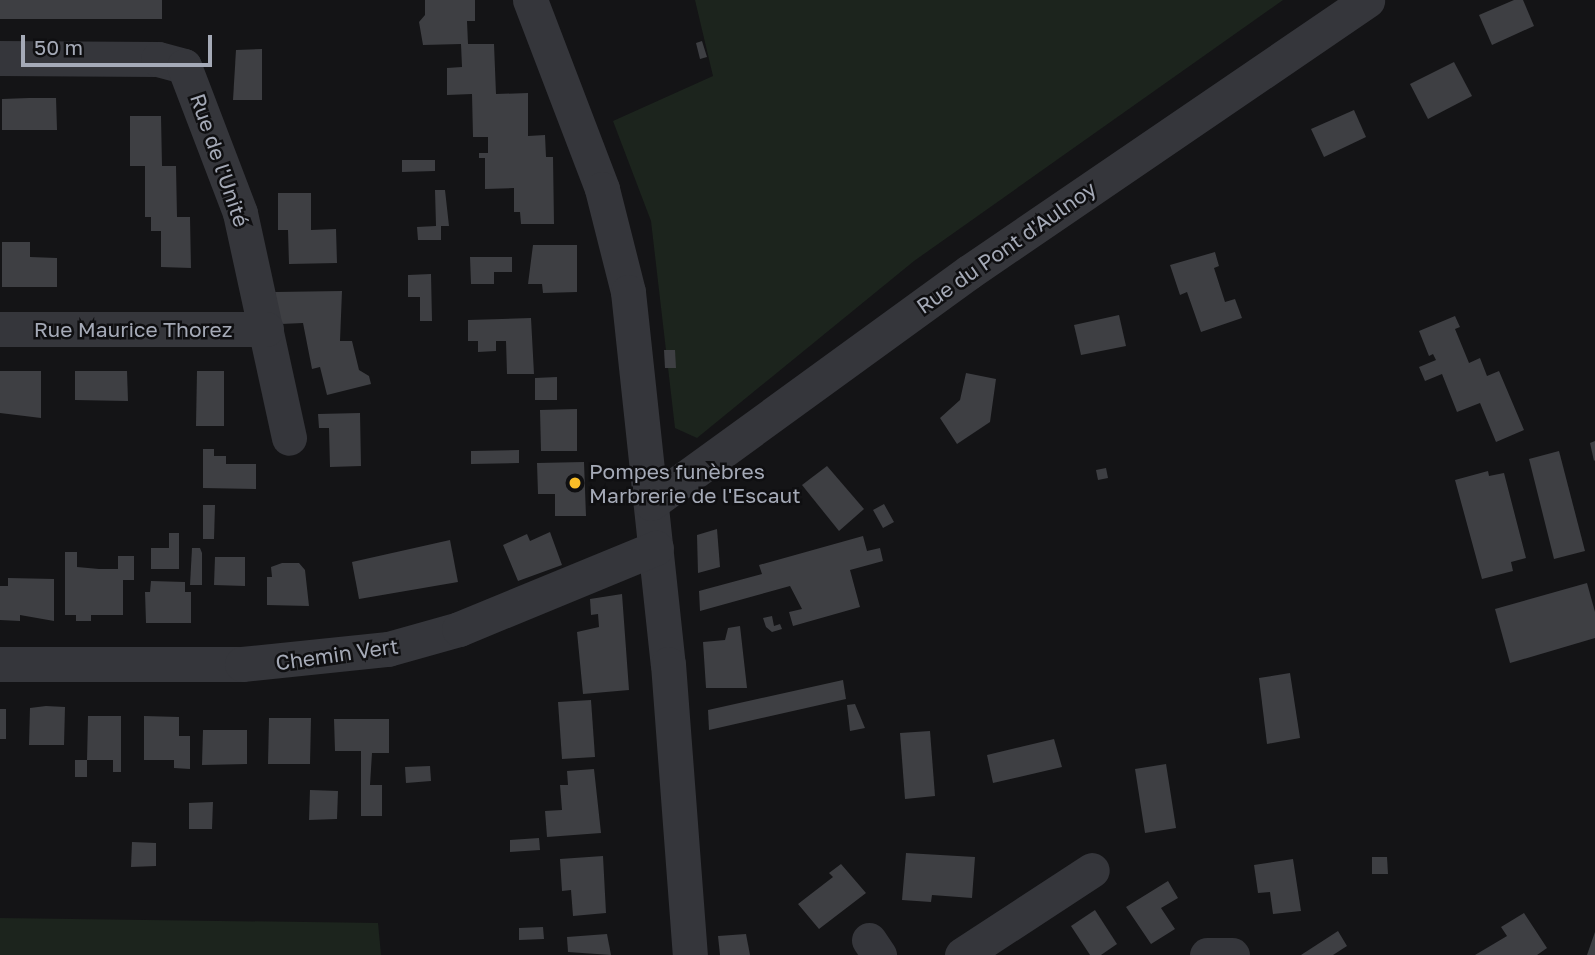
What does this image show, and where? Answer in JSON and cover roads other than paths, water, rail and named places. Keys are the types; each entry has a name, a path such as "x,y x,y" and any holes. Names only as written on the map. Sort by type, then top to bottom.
{"street":[{"path":"530,0 602,189 620,253 656,548 690,955"},
{"name":"Rue du Pont d'Aulnoy","path":"651,503 959,279 1367,0"},
{"name":"Rue de l'Unité","path":"0,58 158,59 184,66 236,200 289,438"},
{"name":"Rue Maurice Thorez","path":"0,329 266,329"},
{"name":"Chemin Vert","path":"0,664 256,664 388,649 459,629 656,548"},
{"path":"962,955 1092,870"},
{"path":"1207,955 1232,955"}],"place":[{"name":"Pompes funèbres Marbrerie de l'Escaut","path":"575,483"}]}
